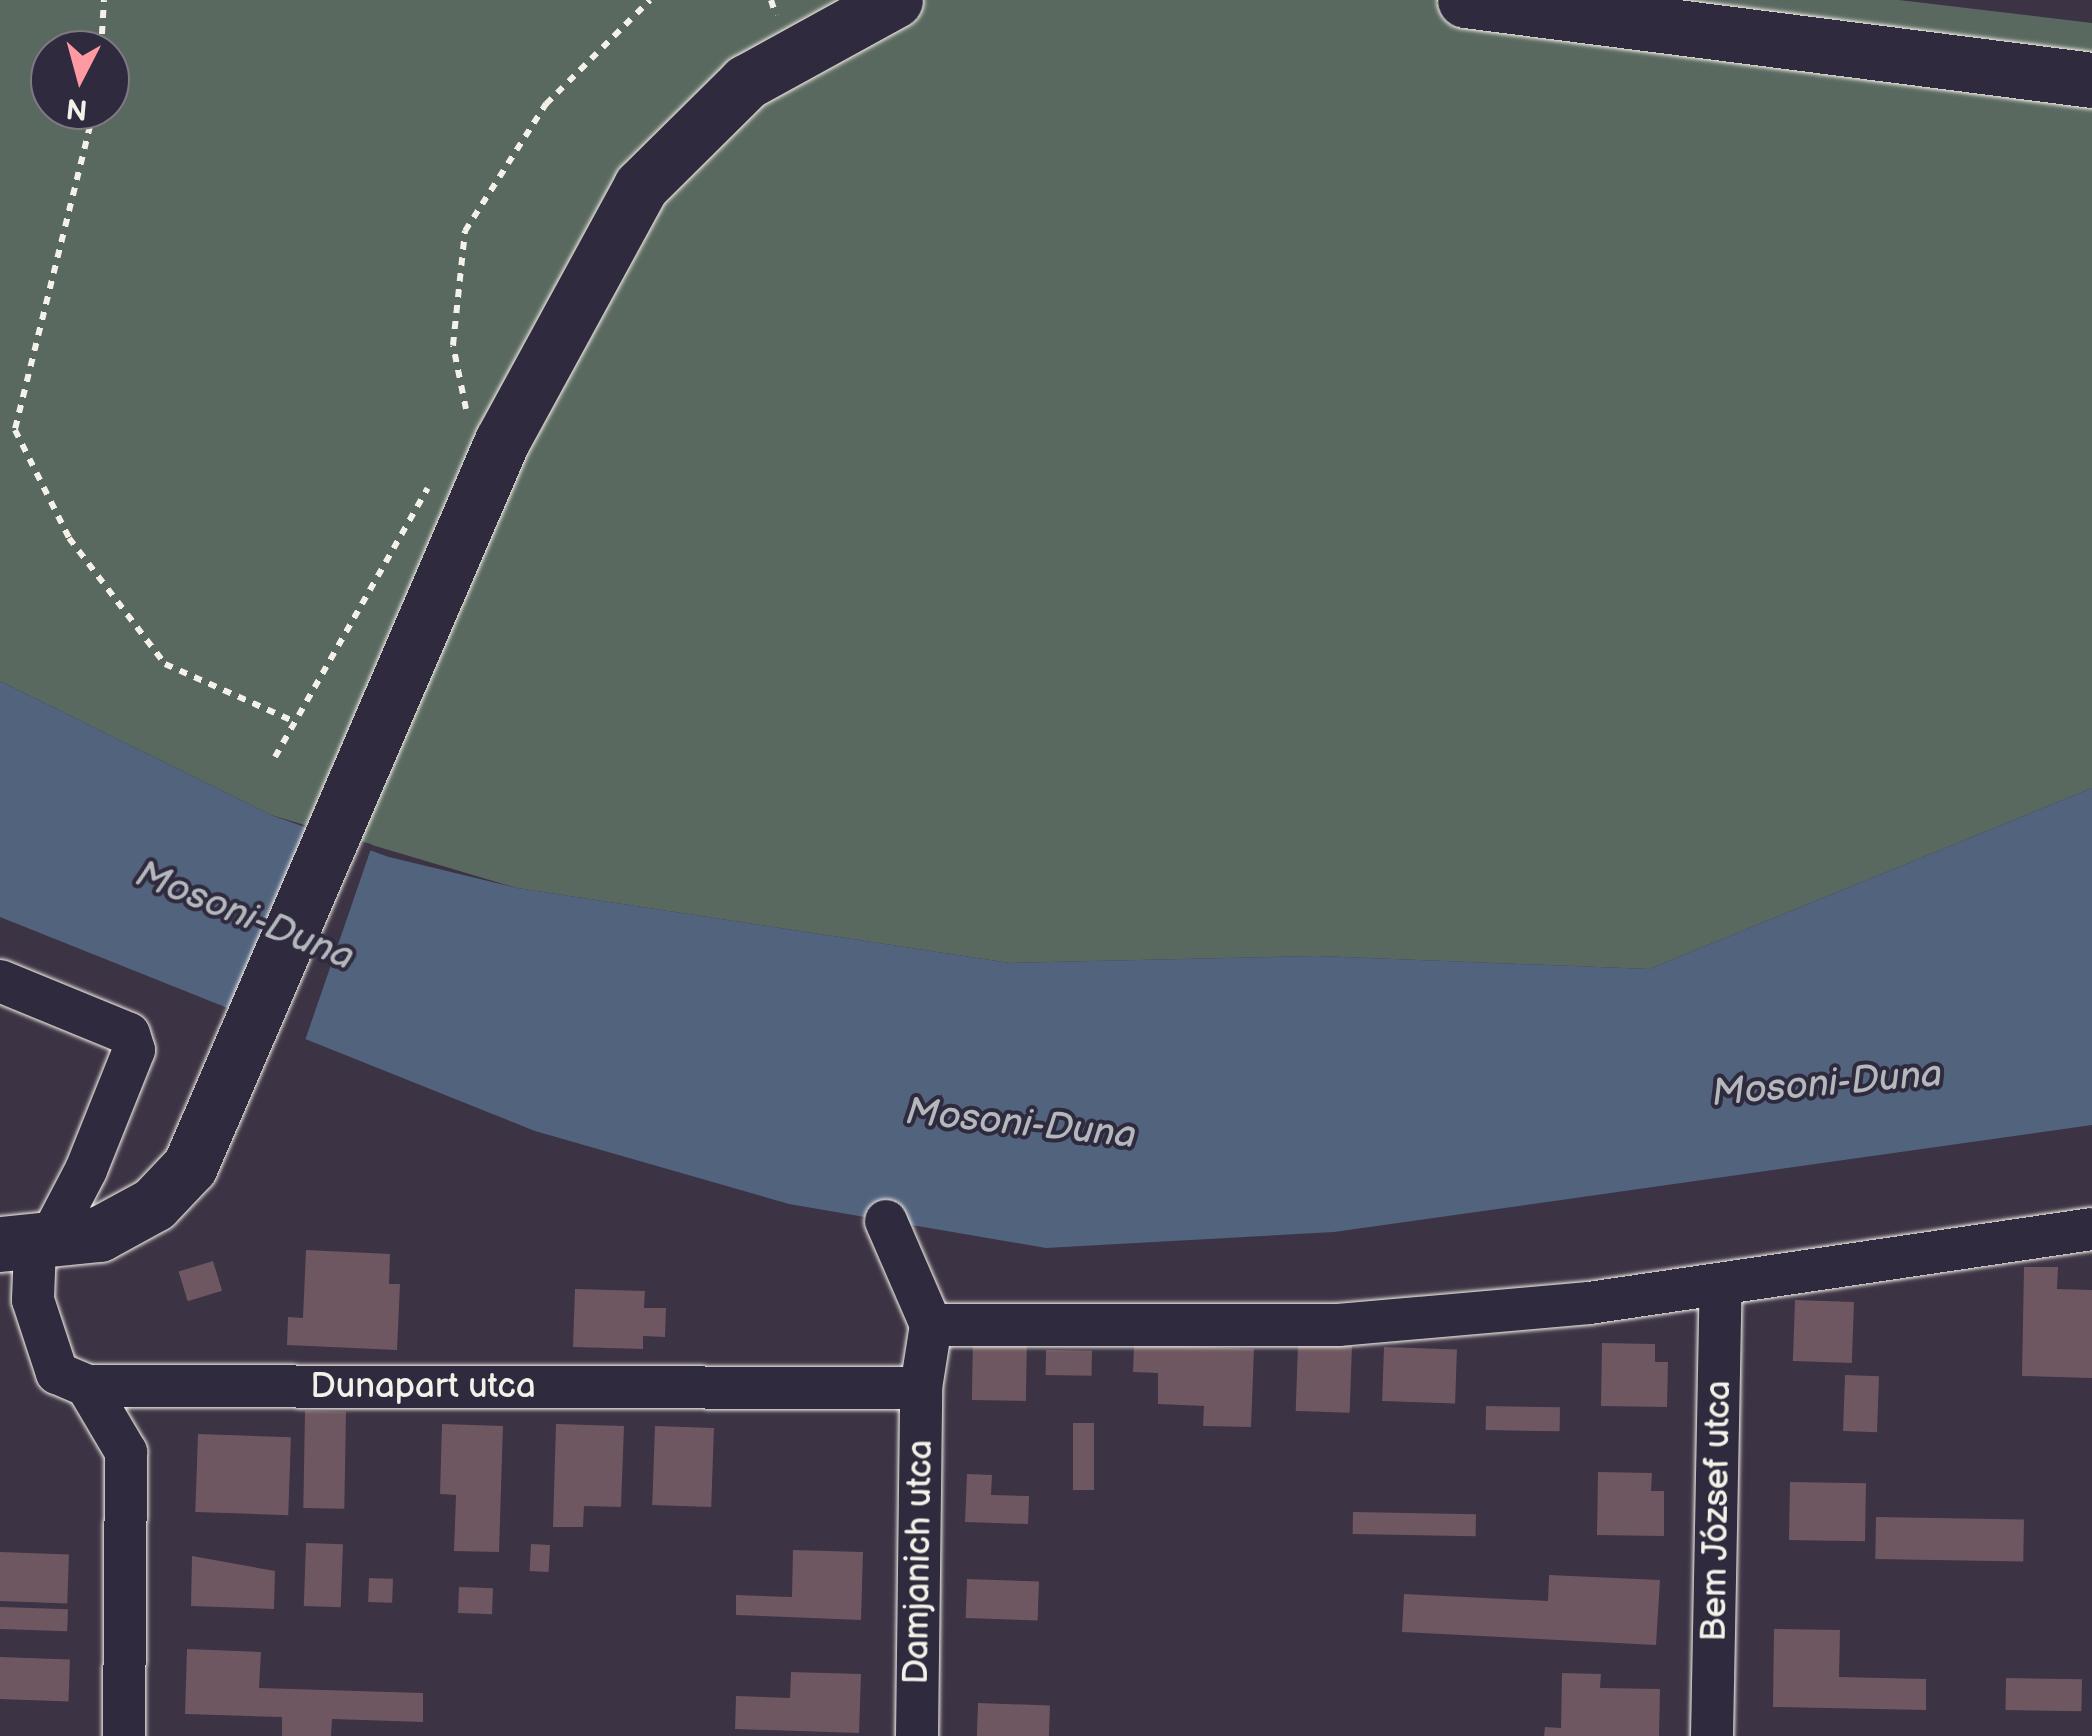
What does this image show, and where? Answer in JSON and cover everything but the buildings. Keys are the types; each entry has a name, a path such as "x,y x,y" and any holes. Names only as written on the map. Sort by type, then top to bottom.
{"main road":[{"path":"17,1246 99,1234 170,1189 242,1050 481,424 652,174 746,82 895,0"},
{"path":"1464,0 2092,80"}],"street":[{"path":"0,981 129,1034 134,1050 86,1170 52,1235 17,1246 57,1373 87,1386 126,1452 124,1736"},
{"path":"886,1221 931,1325 1338,1324 1722,1285 2092,1229"},
{"name":"Bem József utca","path":"1712,1736 1722,1285"},
{"name":"Damjanich utca","path":"917,1736 922,1388 931,1325"},
{"name":"Dunapart utca","path":"87,1386 922,1388"}],"path":[{"path":"102,30 104,0"},
{"path":"481,424 453,345 465,231 546,104 650,0"},
{"path":"89,130 15,430 69,538 166,664 295,722"},
{"path":"275,757 438,470"}],"green space":[{"path":"0,0 1899,0 2092,23 2092,788 1649,969 1318,956 1010,963 517,888 271,815 0,681"}],"water":[{"name":"Mosoni-Duna","path":"0,681 271,815 389,857 517,888 1010,963 1318,956 1649,969 2092,788 2092,1125 1334,1232 1046,1248 789,1204 535,1131 0,917"}],"pier":[{"path":"309,823 372,845 305,1041 242,1019"}]}
